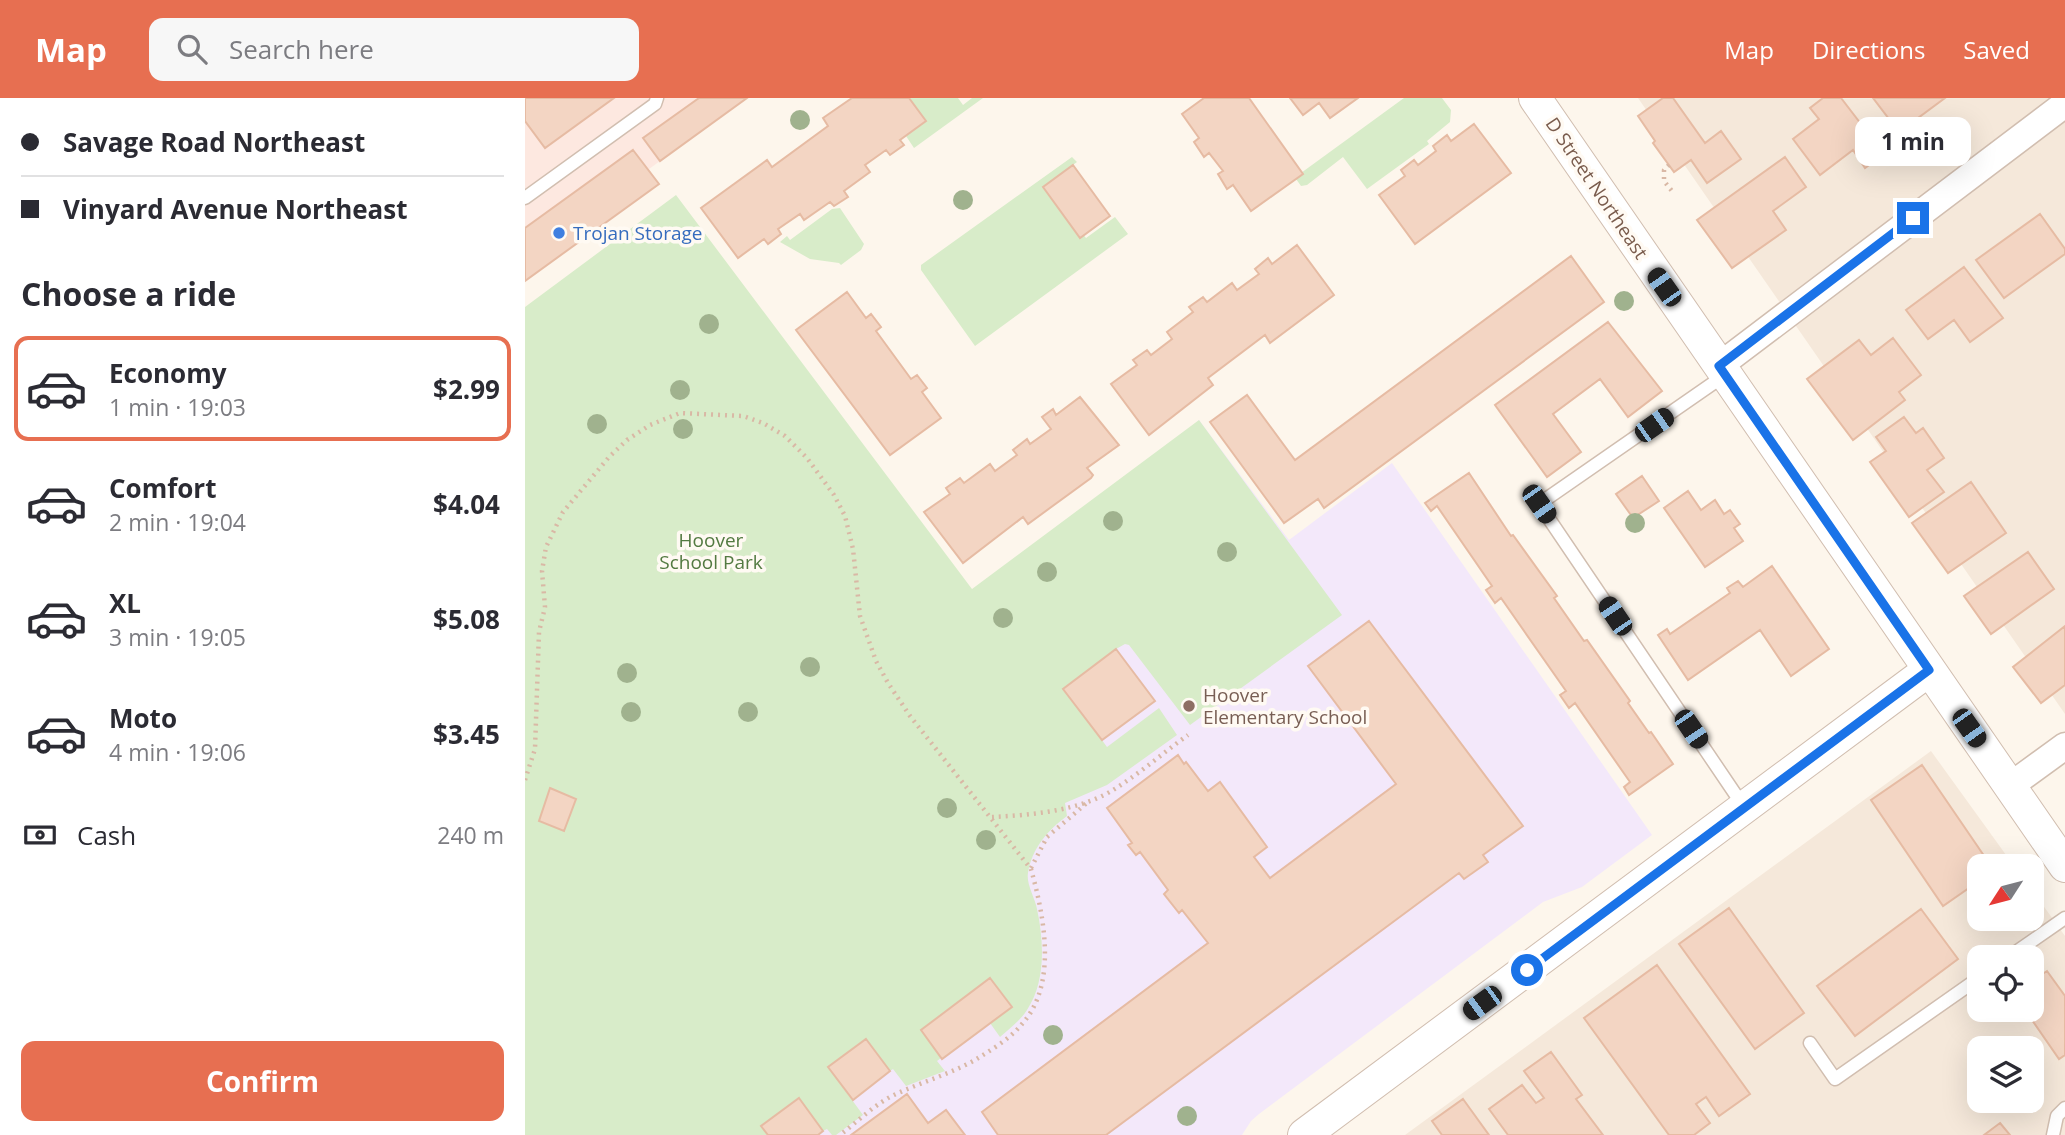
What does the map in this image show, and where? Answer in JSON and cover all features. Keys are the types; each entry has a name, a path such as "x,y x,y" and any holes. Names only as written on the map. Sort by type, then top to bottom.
{"street":[{"name":"D Street Northeast","path":"1535,98 2065,866"},
{"path":"1722,371 2065,104"},
{"path":"1304,1135 1929,670"},
{"path":"2010,786 2065,746"}],"lane":[{"path":"525,198 655,104 657,98"},
{"path":"1722,371 1539,504 1745,808"},
{"path":"2027,945 2065,919"},
{"path":"1810,1042 1835,1079 1967,986"},
{"path":"2053,1135 2057,1116 2065,1108"}],"path":[{"path":"1669,165 1663,175 1672,191"},
{"path":"525,780 535,748 539,632 545,607 542,571 546,547 563,512 608,457 627,440 650,425 680,413 743,416 763,423 785,436 807,458 834,495 845,516 853,549 860,617 876,661 911,716 1031,869 1039,899 1044,940 1043,980 1035,1004 1023,1024 973,1061 919,1086 894,1094 840,1135"},
{"path":"991,817 1034,813 1089,801 1112,791 1188,735"},
{"path":"1031,869 1047,837 1089,801"}],"shaded area":[{"name":"Trojan Storage","path":"525,98 747,98 649,169 659,184 525,281"},
{"path":"1638,98 2065,98 2065,714"},
{"name":"Hoover Elementary School","path":"1199,420 1289,540 1392,463 1652,835 1582,887 1543,902 1259,1114 1242,1135 525,1135"},
{"path":"1931,751 2005,854 1967,854 1967,931 2044,931 2044,907 2065,936 2065,1135 1405,1135"}],"green space":[{"path":"909,98 958,98 963,105 972,98 983,98 914,148 906,136 926,121"},
{"path":"1404,98 1442,98 1451,110 1450,122 1427,141 1429,144 1367,189 1343,157 1307,185 1301,186 1296,179 1301,173"},
{"path":"1072,157 1077,162 1043,187 1086,238 1115,217 1128,234 975,346 921,270 921,265"},
{"name":"Hoover School Park","path":"676,195 972,589 1199,420 1342,615 1190,725 1129,645 1125,644 1116,649 1064,688 1107,747 1159,708 1177,735 1107,785 1065,803 1067,816 1053,827 1037,848 1028,877 1039,921 1042,961 1038,987 1021,1018 1000,1037 990,1023 1012,1006 990,978 921,1030 941,1058 937,1061 945,1071 906,1086 893,1069 890,1071 865,1039 828,1067 863,1115 836,1135 832,1135 827,1129 823,1131 798,1098 762,1125 768,1135 525,1135 525,307"},
{"path":"840,208 864,244 861,250 841,265 810,259 780,242 787,236 790,240 832,209"}],"building":[{"path":"525,98 614,98 545,148 525,121"},
{"path":"699,98 747,98 660,161 643,138"},
{"path":"852,98 909,98 926,121 900,140 904,145 890,155 886,150 865,165 870,172 844,191 848,197 834,206 830,202 804,220 800,214 778,229 781,234 768,244 764,239 738,258 701,208 767,160 772,167 828,126 823,118"},
{"path":"1204,98 1249,98 1303,174 1251,211 1233,185 1227,189 1218,174 1223,171 1209,153 1204,157 1194,142 1199,138 1182,114"},
{"path":"1290,98 1358,98 1330,118 1319,103 1303,115"},
{"path":"1663,98 1673,98 1705,143 1721,131 1741,159 1707,183 1691,160 1674,172 1638,116"},
{"path":"1823,98 1841,98 1884,154 1865,168 1853,150 1820,175 1793,139 1819,119 1810,108"},
{"path":"1873,98 1945,98 1899,132"},
{"path":"1474,124 1511,173 1415,244 1379,195 1405,176 1401,170 1414,160 1418,165 1436,151 1433,146 1447,135 1451,141"},
{"path":"633,150 659,184 525,281 525,228"},
{"path":"1785,157 1806,187 1773,211 1786,230 1732,268 1697,220"},
{"path":"1073,165 1110,216 1080,238 1043,187"},
{"path":"2040,214 2065,249 2065,254 2004,298 1976,260"},
{"path":"1297,245 1334,295 1270,343 1265,335 1208,378 1213,385 1149,435 1111,384 1137,365 1133,360 1147,350 1151,355 1172,339 1167,332 1193,312 1189,307 1203,297 1207,302 1232,283 1237,290 1259,274 1255,269 1268,258 1272,264"},
{"path":"1571,256 1604,302 1324,508 1318,499 1284,523 1210,422 1247,395 1295,460"},
{"path":"1964,267 2003,318 1970,342 1954,320 1928,339 1906,310"},
{"path":"847,292 866,318 871,314 881,327 876,331 911,379 917,375 927,388 922,392 941,418 890,455 796,330"},
{"path":"1608,322 1662,391 1628,417 1600,379 1553,414 1581,452 1547,477 1495,405"},
{"path":"1893,338 1921,375 1899,392 1905,400 1853,440 1807,379 1859,340 1871,355"},
{"path":"1080,397 1119,445 1087,468 1093,475 1091,478 1028,524 1023,517 963,563 924,512 950,494 946,488 960,478 964,483 990,464 995,471 1017,455 1013,450 1027,439 1030,444 1051,429 1042,417 1053,409 1056,415"},
{"path":"1904,417 1916,433 1923,428 1944,458 1927,470 1944,492 1909,517 1870,462 1886,451 1876,437"},
{"path":"1469,473 1511,536 1513,535 1557,596 1554,598 1584,641 1587,640 1630,701 1628,703 1673,764 1629,795 1624,787 1630,782 1575,703 1569,708 1560,695 1566,691 1501,598 1495,603 1486,590 1492,586 1437,506 1431,511 1425,503"},
{"path":"1642,476 1659,501 1633,518 1616,494"},
{"path":"1971,482 2006,533 1948,573 1912,523"},
{"path":"1688,491 1701,510 1715,500 1724,514 1730,510 1740,524 1734,528 1743,541 1705,567 1664,508"},
{"path":"2028,552 2054,589 1991,634 1964,596"},
{"path":"1772,566 1829,649 1791,676 1760,630 1688,680 1658,635 1667,629 1670,634 1730,593 1727,588 1738,581 1743,587"},
{"path":"1369,621 1523,826 1483,855 1488,862 1464,879 1459,873 1106,1135 998,1135 982,1112 1208,943 1182,910 1179,913 1164,894 1168,890 1140,852 1136,855 1128,845 1132,843 1107,808 1178,755 1208,791 1220,782 1267,847 1254,857 1270,878 1396,784 1308,666"},
{"path":"2065,626 2065,685 2041,703 2013,667"},
{"path":"1116,649 1155,701 1102,740 1063,689"},
{"path":"1922,765 1983,854 1967,854 1967,889 1943,906 1871,800"},
{"path":"550,788 576,799 564,831 539,821"},
{"path":"1729,908 1804,1013 1755,1049 1679,944"},
{"path":"1921,909 1958,959 1855,1036 1817,986"},
{"path":"1657,965 1750,1094 1719,1116 1706,1097 1696,1104 1710,1123 1694,1135 1669,1135 1584,1018"},
{"path":"2047,971 2065,996 2065,1055 2059,1059 2033,1022 2044,1022 2044,973"},
{"path":"990,978 1012,1007 942,1059 921,1030"},
{"path":"866,1039 890,1071 853,1100 828,1067"},
{"path":"1551,1052 1582,1095 1576,1099 1603,1135 1508,1135 1489,1109 1522,1085 1536,1103 1544,1098 1524,1071"},
{"path":"907,1094 928,1123 946,1110 965,1135 851,1135"},
{"path":"799,1098 823,1131 818,1135 768,1135 761,1126"},
{"path":"1463,1099 1489,1135 1442,1135 1432,1121"},
{"path":"2000,1123 2010,1135 1984,1135"}],"place":[{"name":"Trojan Storage","path":"559,233"},
{"name":"Hoover Elementary School","path":"1189,706"}],"route":[{"path":"1527,970 1929,670 1719,366 1913,218"}]}
